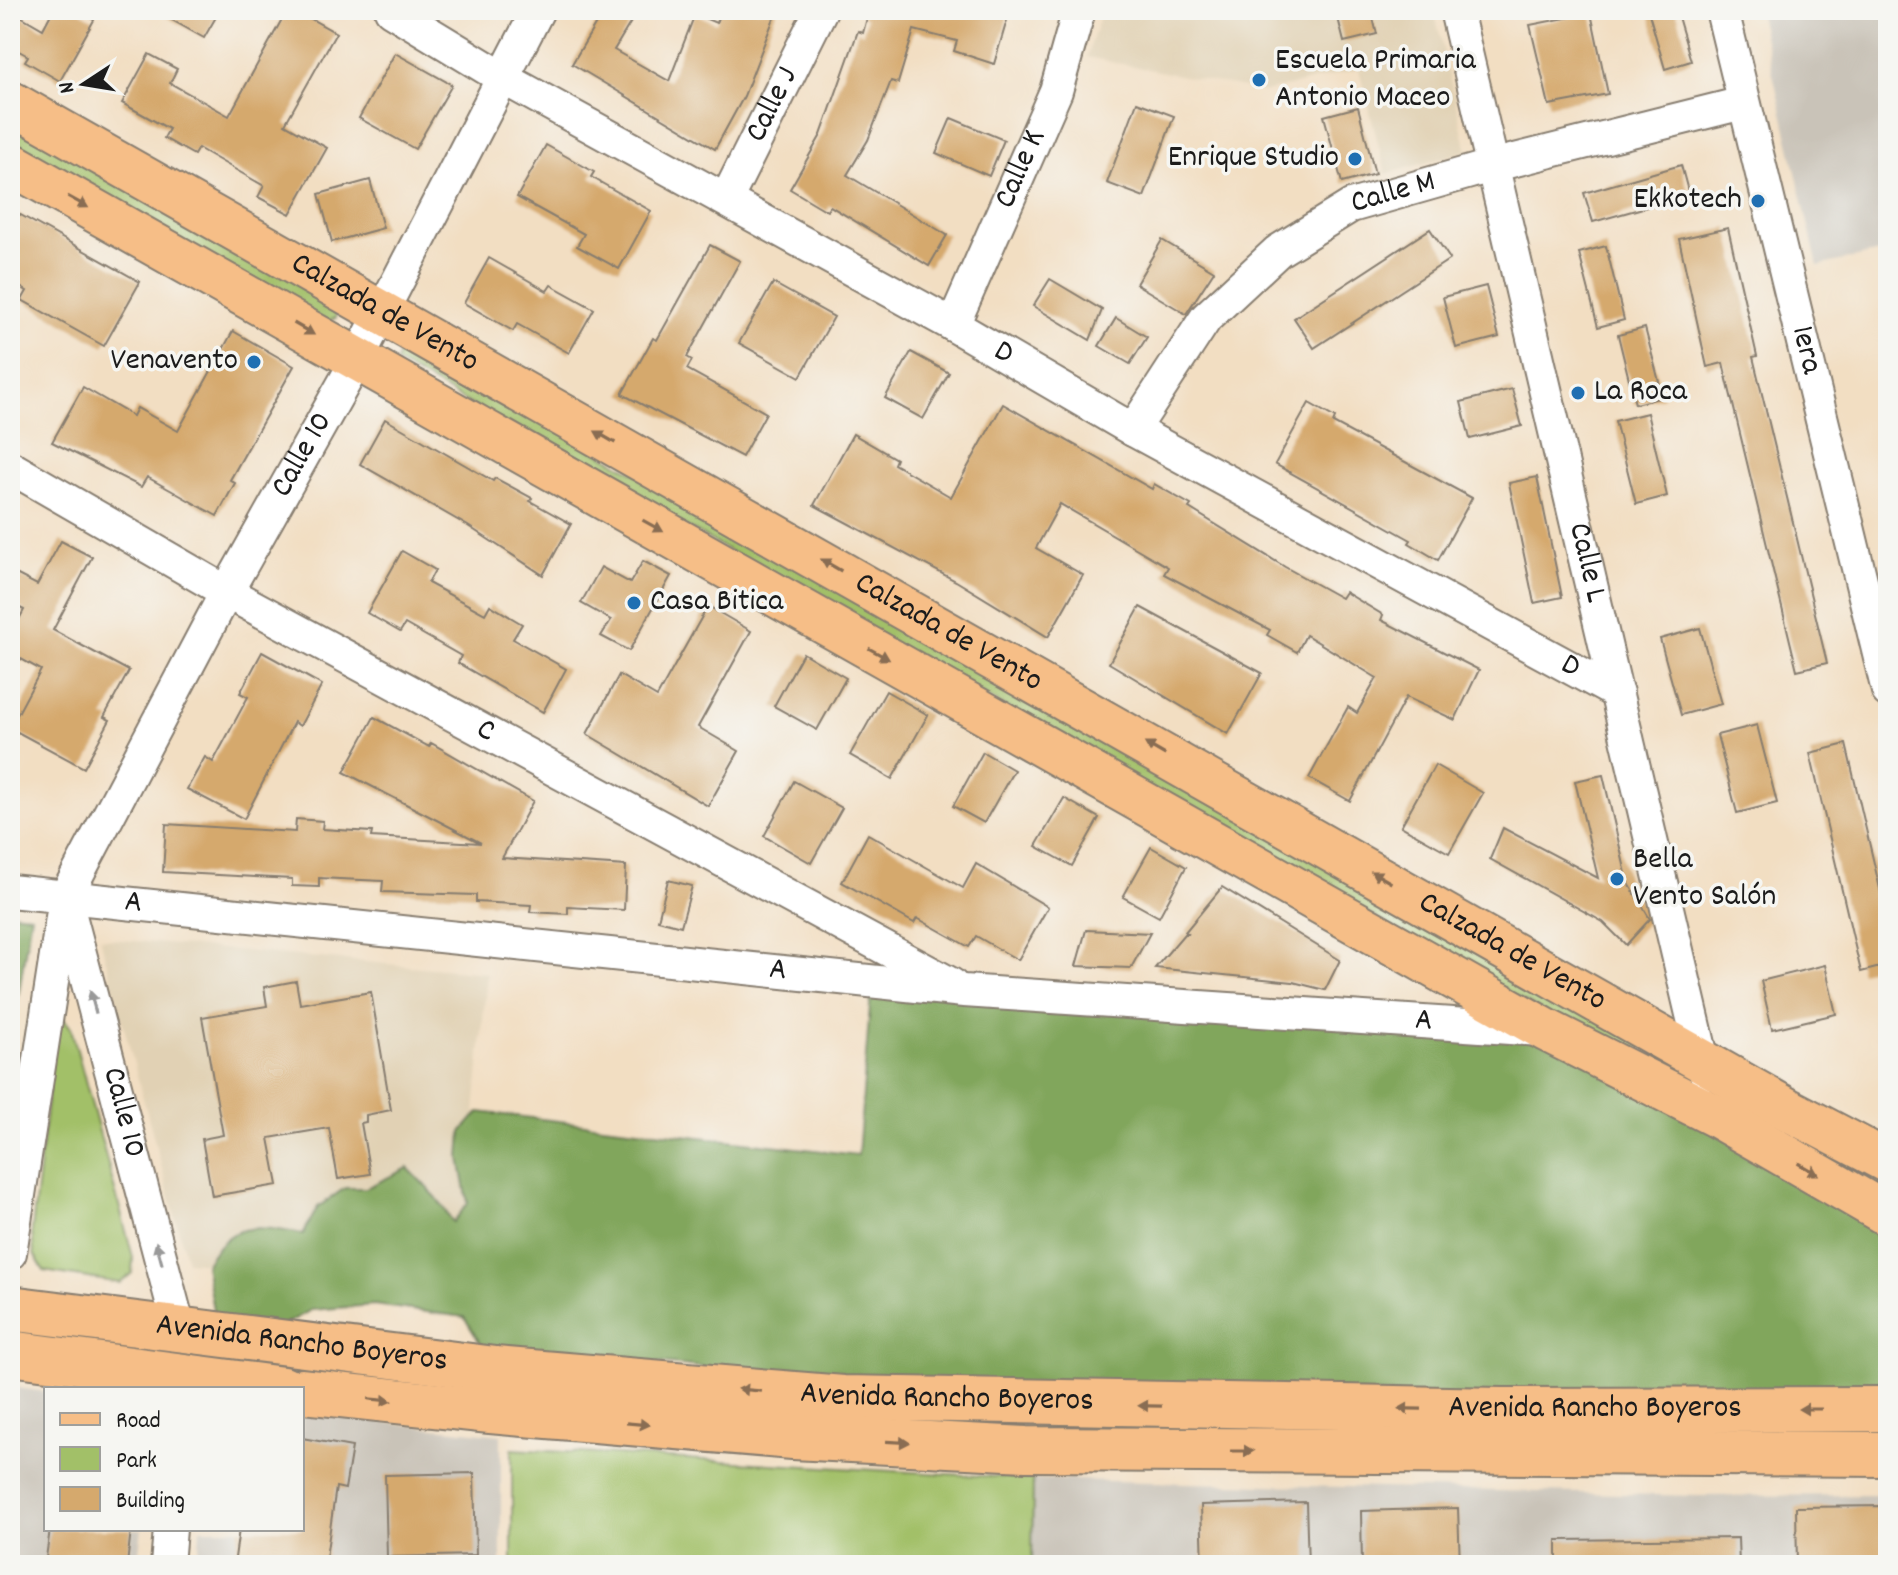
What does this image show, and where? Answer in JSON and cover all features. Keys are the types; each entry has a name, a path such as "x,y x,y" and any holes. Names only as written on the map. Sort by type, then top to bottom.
{"highway":[{"name":"Avenida Rancho Boyeros","path":"10,1308 495,1369 843,1398 1502,1410 1888,1409"},
{"name":"Avenida Rancho Boyeros","path":"10,1353 182,1383 249,1387"},
{"name":"Avenida Rancho Boyeros","path":"304,1391 488,1411 793,1437 1026,1449 1888,1454"}],"main road":[{"name":"Calzada de Vento","path":"10,102 1787,1109 1888,1162"},
{"name":"Calzada de Vento","path":"10,163 1546,1030 1716,1116 1888,1215"},
{"path":"1636,1075 1659,1074 1686,1050"},
{"path":"1768,1147 1758,1131 1762,1115 1772,1106 1787,1109"}],"street":[{"name":"D","path":"391,10 503,78 953,325 1133,430 1617,693"},
{"name":"Calle 10","path":"10,1253 65,898 227,591 357,360 538,10"},
{"name":"Calle J","path":"726,200 821,10"},
{"name":"Calle K","path":"953,325 1056,91 1079,10"},
{"name":"Calle L","path":"1456,10 1617,693 1686,1050 1716,1116"},
{"name":"1era","path":"1722,10 1888,691"},
{"name":"Calle M","path":"1133,430 1206,318 1278,251 1351,206 1491,166 1743,103"},
{"name":"C","path":"10,467 227,591 964,991"},
{"name":"A","path":"10,891 964,991 1546,1030"},
{"name":"Calle 10","path":"65,898 179,1328"},
{"path":"167,1565 170,1531"}],"shaded area":[{"name":"Escuela Primaria Antonio Maceo","path":"1102,10 1434,10 1467,151 1386,174 1359,69 1265,92 1087,57"},
{"path":"1758,10 1888,10 1888,250 1818,266"},
{"path":"100,938 487,973 460,1286 187,1261"},
{"path":"10,1387 44,1392 44,1531 142,1531 137,1565 10,1565"},
{"path":"304,1414 501,1435 501,1565 198,1565 200,1531 304,1531"},
{"path":"1033,1479 1698,1496 1888,1495 1888,1565 1032,1565"}],"green space":[{"path":"10,119 336,302 336,318 321,324 10,152"},
{"path":"410,347 1654,1045 1625,1050 1600,1044 396,362 399,352"},
{"path":"10,913 31,915 10,1049"},
{"path":"872,981 1546,1030 1888,1215 1888,1408 824,1379 482,1346 464,1317 374,1305 311,1310 282,1326 219,1321 213,1310 205,1265 225,1240 246,1229 258,1228 303,1234 318,1207 345,1188 366,1188 408,1168 436,1197 453,1222 468,1203 460,1158 462,1132 479,1112 858,1155"},
{"path":"62,1016 71,1028 133,1257 132,1273 120,1283 44,1271 34,1254 32,1230 56,1024"},
{"path":"512,1449 1033,1479 1032,1565 512,1565"}],"building":[{"path":"10,10 43,29 53,10 77,10 94,20 60,81 25,61 28,56 10,46"},
{"path":"154,10 220,10 204,38"},
{"path":"287,10 295,10 336,33 285,124 327,148 290,214 258,197 264,186 198,148 194,155 164,138 169,129 122,103 149,54 177,69 170,83 229,116"},
{"path":"604,10 638,10 614,50 669,81 695,14 716,23 721,10 777,10 744,96 715,149 572,64"},
{"path":"864,10 1010,10 994,64 954,51 957,41 914,30 898,83 891,81 868,140 847,175 947,235 929,266 830,206 827,211 790,189 821,135 858,31 863,33 867,18 863,17"},
{"path":"1336,10 1371,10 1377,34 1344,42"},
{"path":"1648,10 1676,10 1691,61 1665,69"},
{"path":"1591,13 1608,94 1549,105 1530,25"},
{"path":"395,53 452,85 415,149 359,118"},
{"path":"1137,102 1174,116 1144,197 1107,183"},
{"path":"1358,107 1375,174 1342,183 1324,116"},
{"path":"951,118 1004,140 989,176 936,153"},
{"path":"546,145 594,172 591,177 651,211 619,269 577,246 584,234 517,197"},
{"path":"1681,165 1689,195 1593,222 1584,193"},
{"path":"370,180 383,228 332,242 319,194"},
{"path":"10,209 140,282 104,346 22,300 27,291 10,281"},
{"path":"1728,228 1757,356 1753,357 1827,663 1797,670 1723,363 1707,367 1679,239"},
{"path":"1430,229 1450,259 1314,348 1294,318"},
{"path":"1162,240 1214,271 1186,314 1136,284"},
{"path":"710,245 740,261 687,357 692,360 687,369 766,413 742,457 622,394 653,338 657,340"},
{"path":"1606,246 1624,320 1598,327 1579,253"},
{"path":"489,258 547,291 551,285 594,309 569,353 517,324 513,331 464,303"},
{"path":"1050,279 1102,310 1090,340 1033,306"},
{"path":"773,283 834,317 800,377 739,343"},
{"path":"1486,286 1499,337 1456,348 1443,297"},
{"path":"1116,318 1147,337 1130,364 1099,346"},
{"path":"1645,328 1663,397 1635,404 1618,335"},
{"path":"233,331 294,366 230,480 235,483 217,516 147,477 141,487 52,442 83,387 133,416 137,408 178,431"},
{"path":"911,352 949,373 923,419 885,398"},
{"path":"1512,389 1522,426 1470,439 1461,402"},
{"path":"1309,403 1335,418 1333,423 1472,498 1438,560 1409,543 1411,540 1275,464"},
{"path":"1003,404 1152,489 1154,484 1191,505 1189,508 1285,567 1341,598 1345,592 1383,615 1381,620 1479,670 1455,720 1406,697 1350,801 1309,778 1348,707 1357,713 1377,678 1306,635 1297,652 1267,635 1270,630 1164,574 1168,567 1060,504 1036,548 1083,575 1048,637 956,581 814,505 853,434 896,459 894,464 951,497"},
{"path":"1647,413 1667,496 1636,504 1615,421"},
{"path":"385,419 493,481 495,478 532,498 530,501 571,524 543,575 468,526 360,464"},
{"path":"1537,477 1562,597 1534,603 1509,483"},
{"path":"61,541 92,557 53,630 129,671 104,717 110,720 84,768 10,728 41,670 10,653 10,636 24,610 10,603 10,571 37,585"},
{"path":"402,551 435,570 428,583 485,614 490,605 522,624 513,639 566,669 543,712 458,663 461,656 405,624 400,632 367,613"},
{"path":"643,561 671,576 629,651 601,636 611,620 581,603 601,567 630,583"},
{"path":"708,606 751,631 698,727 739,751 708,806 587,734 619,675 657,697"},
{"path":"1140,607 1262,673 1228,734 1109,663"},
{"path":"1700,628 1721,704 1681,715 1660,639"},
{"path":"262,652 322,685 300,726 294,722 244,819 187,789 205,757 213,762 248,697 240,693"},
{"path":"803,653 846,678 817,730 774,706"},
{"path":"886,691 928,715 892,779 850,755"},
{"path":"374,717 429,747 431,743 533,801 502,858 626,866 624,910 568,907 568,914 530,912 531,905 476,902 476,895 382,892 383,881 319,878 319,887 292,886 292,879 163,872 166,824 295,832 296,819 323,821 322,829 372,832 371,837 481,843 344,772"},
{"path":"1757,725 1777,803 1737,813 1717,735"},
{"path":"1846,744 1888,923 1888,965 1861,972 1810,753"},
{"path":"983,752 1014,770 984,823 953,806"},
{"path":"1435,765 1483,793 1449,853 1401,826"},
{"path":"1603,775 1628,882 1650,919 1626,945 1603,922 1490,859 1503,828 1598,878 1575,781"},
{"path":"794,781 842,808 811,863 764,836"},
{"path":"1064,798 1099,818 1072,866 1036,846"},
{"path":"868,834 963,888 976,864 1048,907 1018,960 976,936 969,947 917,918 914,923 842,882"},
{"path":"1151,847 1186,867 1159,917 1123,897"},
{"path":"668,880 692,886 681,926 658,920"},
{"path":"1222,887 1340,960 1325,990 1293,982 1155,968 1184,934 1189,934 1185,932"},
{"path":"1086,930 1150,933 1131,968 1076,966"},
{"path":"1825,965 1836,1014 1772,1029 1761,981"},
{"path":"296,981 300,1004 371,992 391,1110 366,1115 366,1122 361,1123 370,1174 338,1179 329,1128 269,1138 278,1185 212,1196 202,1139 223,1135 202,1017 267,1006 264,987"},
{"path":"304,1438 352,1447 345,1489 336,1487 325,1565 234,1565 239,1531 304,1531"},
{"path":"474,1473 476,1555 387,1557 385,1475"},
{"path":"1306,1502 1308,1565 1203,1565 1201,1505"},
{"path":"1888,1506 1888,1565 1797,1565 1796,1507"},
{"path":"1458,1508 1460,1565 1362,1565 1361,1511"},
{"path":"50,1531 131,1531 127,1565 45,1565"},
{"path":"1738,1538 1739,1565 1557,1565 1557,1540"}],"place":[{"name":"Escuela Primaria Antonio Maceo","path":"1259,80"},
{"name":"Enrique Studio","path":"1355,159"},
{"name":"Ekkotech","path":"1758,201"},
{"name":"Venavento","path":"254,362"},
{"name":"La Roca","path":"1578,393"},
{"name":"Casa Bitica","path":"634,603"},
{"name":"Bella Vento Salón","path":"1617,879"}]}
